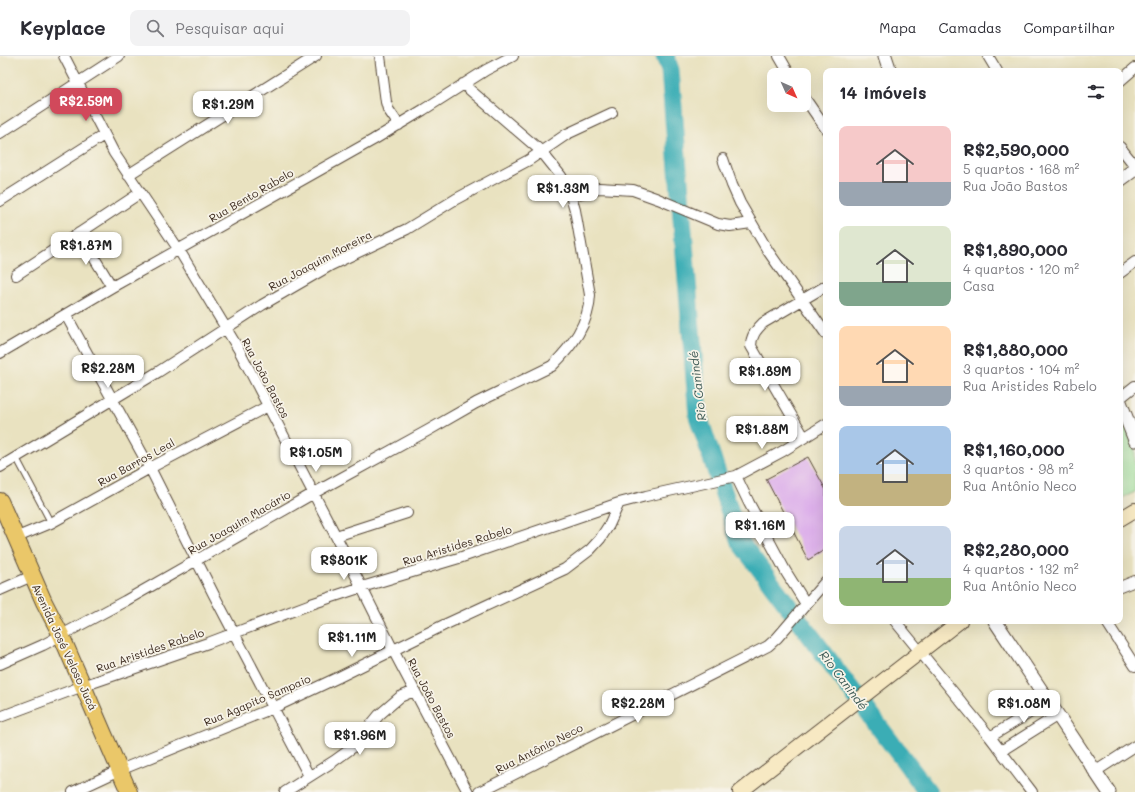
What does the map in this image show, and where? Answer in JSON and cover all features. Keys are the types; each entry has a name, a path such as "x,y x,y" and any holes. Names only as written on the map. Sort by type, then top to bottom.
{"main road":[{"name":"Avenida José Veloso Jucá","path":"0,501 32,576 61,635 129,792"},
{"path":"1123,517 1135,510"},
{"path":"740,792 956,624"}],"street":[{"name":"Rua João Bastos","path":"64,56 104,135 128,175 179,250 226,328 314,493 414,691 468,792"},
{"path":"0,133 119,56"},
{"path":"128,175 316,56"},
{"path":"380,56 386,102 390,113 398,125"},
{"name":"Rua Bento Rabelo","path":"0,353 112,287 398,125 463,84 513,56"},
{"path":"779,56 786,68"},
{"path":"885,56 889,68"},
{"path":"988,56 996,68"},
{"path":"1123,78 1135,68"},
{"path":"463,84 542,151 561,176 571,196 599,188 633,190 718,224 730,226 751,223"},
{"path":"811,107 823,125"},
{"name":"Rua Joaquim Moreira","path":"0,467 262,305 331,265 406,229 456,199 529,160 567,134 612,113"},
{"path":"0,201 104,135"},
{"path":"1123,151 1135,168 1123,178"},
{"path":"723,159 732,186 751,223 768,251 823,330"},
{"path":"16,275 140,193"},
{"name":"Rua Joaquim Macário","path":"0,664 43,645 126,601 314,493 476,403 552,366 560,358 584,324 589,309 590,295 575,210 571,196"},
{"path":"79,233 112,287"},
{"path":"1123,271 1135,262"},
{"path":"804,437 751,346 751,340 755,332 763,323 823,288"},
{"path":"66,315 150,468 309,776"},
{"path":"1123,396 1135,386"},
{"name":"Rua Barros Leal","path":"15,538 51,523 150,468 268,406"},
{"path":"1123,410 1135,440"},
{"name":"Rua Aristides Rabelo","path":"0,717 311,604 362,587 459,558 619,503 731,477 783,451 823,426"},
{"path":"731,477 749,503 804,606"},
{"name":"Rua Agapito Sampaio","path":"73,792 120,770 273,708 444,625 565,569 590,550 600,539 609,525 619,503"},
{"path":"336,536 406,513"},
{"path":"0,590 32,576"},
{"path":"1123,586 1135,581"},
{"name":"Rua Antônio Neco","path":"479,792 768,646 780,635 823,584"},
{"path":"898,624 990,737 1032,792"},
{"path":"997,624 1109,792"},
{"path":"1108,624 1135,666"},
{"path":"285,792 352,748 379,715 400,697 414,691"},
{"path":"990,737 1049,700"},
{"path":"1001,751 1058,715"},
{"path":"1096,771 1135,746"}],"lane":[{"path":"16,457 51,523"}],"green space":[{"path":"1123,417 1135,447 1135,492 1123,498"}],"building":[{"path":"808,457 823,484 823,551 808,560 766,479"}],"waterway":[{"name":"Rio Canindé","path":"665,56 670,70 698,416 740,542 928,792"}]}
